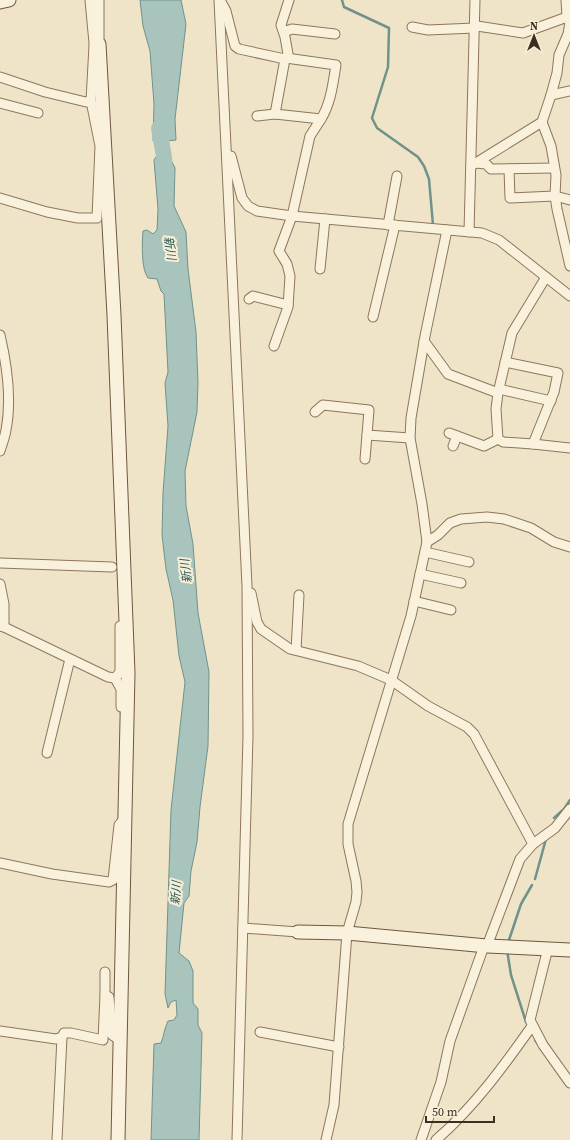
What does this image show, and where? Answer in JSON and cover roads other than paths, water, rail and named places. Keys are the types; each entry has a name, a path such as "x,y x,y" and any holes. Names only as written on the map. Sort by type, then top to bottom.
{"street":[{"path":"0,2 9,0"},
{"path":"90,0 97,44 114,323 127,612 128,673 126,816 118,1140"},
{"path":"0,198 53,213 78,218 97,218 100,146 91,101 97,44 99,0"},
{"path":"220,0 226,11 235,46 239,49 286,58 336,65 326,110 310,136 292,216 279,251 287,264 290,276 288,305 274,346"},
{"path":"220,0 247,586 248,736 237,1140"},
{"path":"275,114 288,54 282,25 289,0"},
{"path":"469,232 473,165 475,0"},
{"path":"566,0 569,20 568,34 559,55 557,73 542,122 551,146 557,209 570,266"},
{"path":"412,28 428,30 475,28 477,26 523,33 569,20"},
{"path":"284,32 292,29 335,34"},
{"path":"0,77 45,92 86,102 91,101"},
{"path":"551,95 570,91"},
{"path":"0,103 38,113"},
{"path":"257,116 275,114 320,119"},
{"path":"473,165 542,122"},
{"path":"226,150 230,152 242,198 248,206 257,211 292,216 482,232 499,240 570,296"},
{"path":"473,165 486,164 491,169 554,168"},
{"path":"509,169 510,198 555,196 570,200"},
{"path":"373,317 392,225 397,176"},
{"path":"320,270 325,219"},
{"path":"326,1140 334,1105 347,934 358,892 348,844 348,824 411,616 427,542 410,438 411,418 424,341 447,230"},
{"path":"498,439 496,409 512,333 546,277"},
{"path":"249,298 253,296 288,305"},
{"path":"0,335 4,353 9,399 6,431 0,451"},
{"path":"424,341 448,374 499,391 551,401"},
{"path":"506,362 558,373 551,401 533,444"},
{"path":"315,412 323,405 368,410 365,459"},
{"path":"453,446 453,434 484,446 498,439"},
{"path":"367,435 410,438"},
{"path":"498,439 503,442 570,448"},
{"path":"427,542 438,535 450,523 461,519 487,517 504,519 531,528 554,542 570,547"},
{"path":"425,552 469,562"},
{"path":"0,563 112,568"},
{"path":"420,574 461,583"},
{"path":"0,584 4,604 2,627 108,677 115,678"},
{"path":"247,586 252,596 257,622 261,629 290,649 358,666 391,680 428,706 467,727 474,734 533,844"},
{"path":"296,650 299,596"},
{"path":"414,601 451,610"},
{"path":"115,678 120,672 120,617 127,612"},
{"path":"47,753 70,659"},
{"path":"115,678 121,689 121,731 127,739"},
{"path":"421,1140 441,1082 450,1041 520,858 533,844 555,828 570,809"},
{"path":"0,863 52,874 109,882 113,880 118,825 126,816"},
{"path":"243,928 347,934 486,946 570,950"},
{"path":"548,948 530,1020 543,1045 570,1083"},
{"path":"0,1030 56,1040 62,1037 64,1033 71,1032 103,1040 105,972"},
{"path":"105,995 109,997 112,1035 121,1041"},
{"path":"436,1140 452,1126 486,1088 532,1026"},
{"path":"260,1032 339,1047"},
{"path":"57,1140 62,1037"}],"water":[{"path":"140,0 181,0 186,24 175,119 176,140 166,141 166,150 159,150 159,141 153,141 154,104 150,51 143,26"},
{"path":"156,157 170,158 175,168 174,206 186,232 188,269 196,332 198,382 197,412 185,471 186,506 193,544 198,613 209,672 208,746 197,842 191,871 189,896 184,903 179,953 189,961 193,971 193,1003 198,1009 198,1025 202,1033 199,1140 151,1140 154,1044 161,1043 168,1021 174,1020 177,1015 176,1000 171,1002 168,1008 165,994 171,810 185,682 179,656 173,600 166,569 162,535 163,493 168,426 165,383 168,372 164,294 161,291 157,279 148,278 144,269 142,256 143,231 147,230 153,234 157,230 158,209 154,160"}],"waterway":[{"path":"342,0 344,7 389,28 388,67 372,118 377,128 418,157 424,166 429,179 433,225"},
{"name":"新川","path":"159,128 164,157 165,178"},
{"path":"554,818 564,809 570,800"},
{"path":"535,879 546,839"},
{"path":"508,943 521,904 532,885"},
{"path":"507,950 511,975 526,1022"},
{"path":"535,1040 538,1044"}]}
